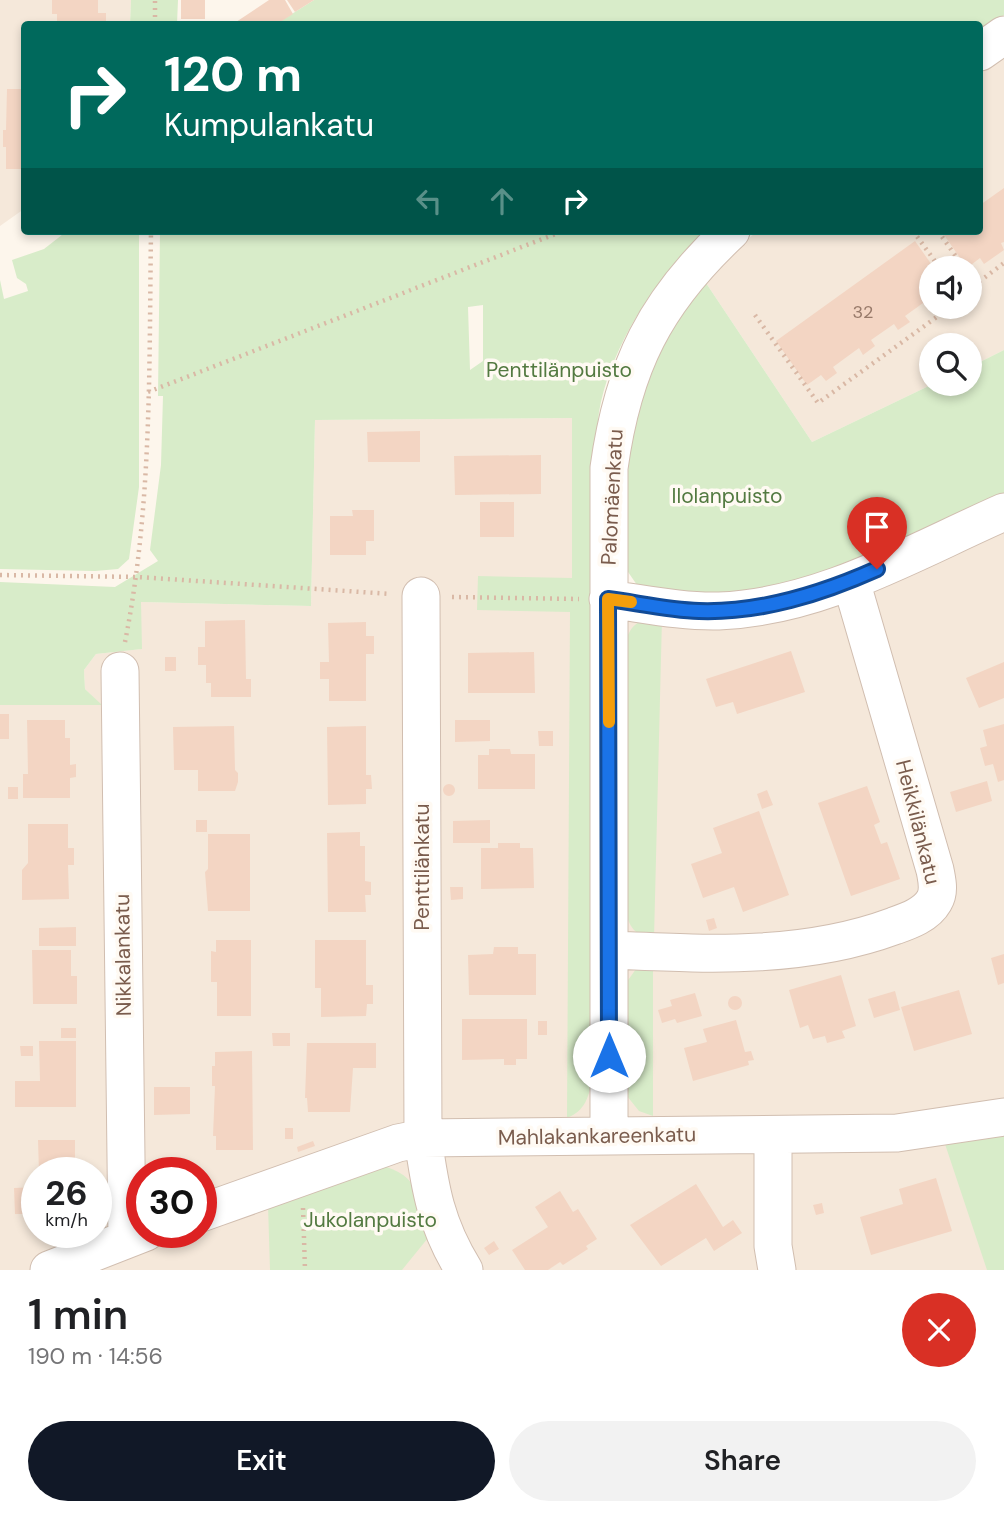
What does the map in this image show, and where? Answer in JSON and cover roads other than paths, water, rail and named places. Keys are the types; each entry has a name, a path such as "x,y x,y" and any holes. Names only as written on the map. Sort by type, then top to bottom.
{"street":[{"path":"983,50 1004,35"},
{"name":"Palomäenkatu","path":"609,1135 609,468 616,416 628,377 650,330 681,283 727,235"},
{"path":"608,599 697,611 759,608 851,581 1004,512"},
{"name":"Heikkilänkatu","path":"610,950 712,954 769,953 815,947 909,921 927,910 934,901 939,888 935,870 851,581"},
{"name":"Penttilänkatu","path":"421,596 423,1138 431,1199 440,1225 464,1270"},
{"name":"Nikkalankatu","path":"120,671 134,1157"},
{"name":"Mahlakankareenkatu","path":"217,1208 398,1143 423,1138 897,1133 1004,1117"},
{"path":"773,1135 773,1246 777,1270"},
{"path":"49,1270 93,1262 126,1241"}],"park label":[{"name":"Penttilänpuisto","path":"559,370"},
{"name":"Ilolanpuisto","path":"727,496"},
{"name":"Jukolanpuisto","path":"370,1220"}]}
